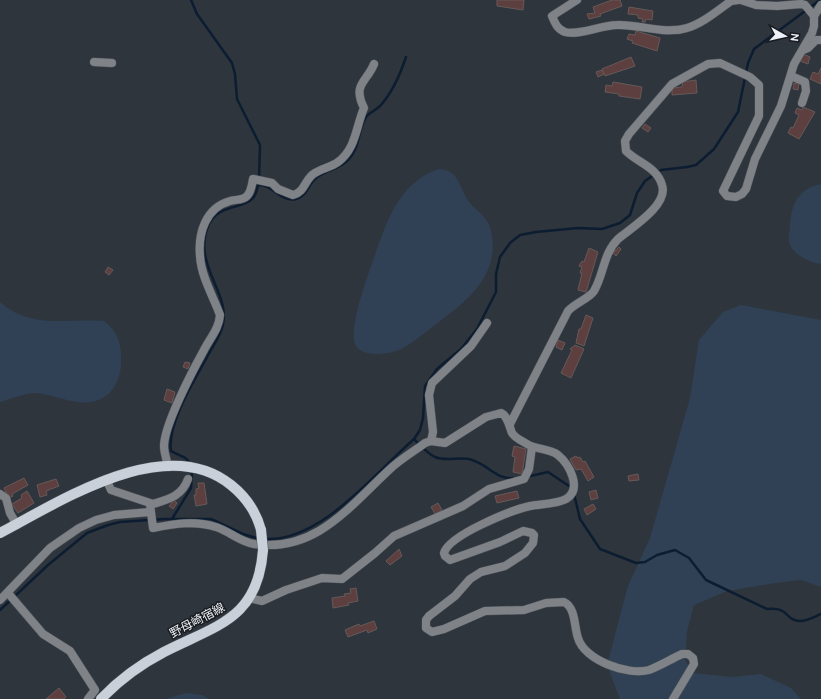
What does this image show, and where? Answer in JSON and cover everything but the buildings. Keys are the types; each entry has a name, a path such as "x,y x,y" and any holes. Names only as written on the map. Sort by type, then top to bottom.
{"main road":[{"name":"野母崎宿線","path":"0,533 106,479 132,471 168,467 191,468 213,474 226,481 246,498 257,516 261,530 263,550 259,576 249,598 230,618 140,666 119,682 101,699"}],"street":[{"path":"577,0 552,16 556,26 565,32 576,32 622,25 666,30 685,29 699,23 731,1 738,0"},
{"path":"510,424 568,311 573,305 594,291 605,258 617,241 660,202 663,189 656,174 649,166 633,158 626,151 625,141 666,89 672,84 708,64 720,64 745,75 759,85 760,113 747,142 723,187 724,194 731,198 740,196 746,189 755,159 781,106 794,64 814,26 812,14 805,5 792,4 777,6 756,4 741,0"},
{"path":"812,14 821,5"},
{"path":"802,50 808,48 816,40 821,40"},
{"path":"94,62 112,63"},
{"path":"168,467 164,446 168,429 179,400 215,333 219,320 218,310 202,268 200,244 203,225 214,210 221,205 230,201 243,200 247,197 253,179 272,183 278,189 293,195 304,188 312,174 339,162 352,145 359,118 364,108 360,99 360,86 365,76 371,71 374,64"},
{"path":"791,76 805,82 806,91 802,102"},
{"path":"150,511 153,528 177,524 207,525 216,527 248,543 273,546 286,544 315,535 343,515 390,469 428,442 433,432 429,395 432,383 471,346 487,323"},
{"path":"428,442 445,443 486,417 498,412 503,414 516,437 532,447 553,452 558,456 569,468 574,482 572,494 565,500 529,506 504,514 450,543 444,553 450,560 500,542 523,531 532,533 534,538 532,546 512,563 481,572 470,579 455,596 429,616 425,624 426,628 432,632 444,629 485,611 524,610 546,603 564,602 572,610 580,645 584,650 601,662 618,668 643,671 682,654 688,654 693,658 694,664 673,699"},
{"path":"249,598 262,601 286,590 322,578 342,579 394,536 463,506 489,489 526,476 532,447"},
{"path":"106,479 111,490 150,511"},
{"path":"0,600 31,566 50,548 79,528 96,520 114,515 150,511 166,500 180,494 188,479"},
{"path":"0,494 6,498 10,513 16,525"},
{"path":"8,593 43,634 70,651 95,690 88,699"}],"shaded area":[{"path":"439,169 450,172 454,175 467,199 483,216 490,227 493,244 492,259 487,272 480,284 459,306 405,347 389,353 367,353 360,350 356,346 354,340 355,323 362,294 380,239 393,210 412,185 424,176"},
{"path":"821,184 821,264 807,260 794,251 791,247 789,239 792,211 797,199 801,194 813,186"},
{"path":"0,302 12,311 37,320 104,321 116,335 121,351 120,373 113,388 102,398 86,403 35,393 22,395 0,402"},
{"path":"741,305 821,320 821,587 801,580 775,583 727,591 694,605 687,631 685,660 693,673 732,677 761,674 791,688 801,699 620,699 607,665 628,586 650,538 690,398 699,340 723,312"},
{"path":"186,693 202,695 209,699 166,699"}],"waterway":[{"path":"191,0 197,14 232,63 235,74 237,99 260,145 259,179"},
{"path":"265,539 286,537 306,529 326,518 346,503 414,439 420,430 423,418 425,386 437,369 462,348 477,329 496,292 496,274 500,257 510,243 520,235 536,232 578,228 602,229 620,223 630,215 637,193 645,181 661,170 696,165 714,149 738,112 748,63 754,49 820,0"},
{"path":"191,466 188,460 171,451 171,441 173,429 182,404 194,379 218,337 223,324 224,312 207,264 205,252 205,238 209,224 219,213 252,199 258,185 268,187 281,196 291,200 300,198 313,181 319,176 345,163 353,154 363,122 366,117 380,106 389,95 399,77 406,57"},
{"path":"414,439 435,457 444,459 472,460 502,477 513,478"},
{"path":"172,519 191,488 192,471"},
{"path":"526,477 548,472 572,488"},
{"path":"574,494 580,519 600,549 636,563 645,562 657,555 675,550 689,558 706,580 767,609 780,610 794,620 799,621 807,620 821,614"},
{"path":"0,610 48,565 87,533 108,525 120,522 164,519 211,519 243,534 260,539"}]}
